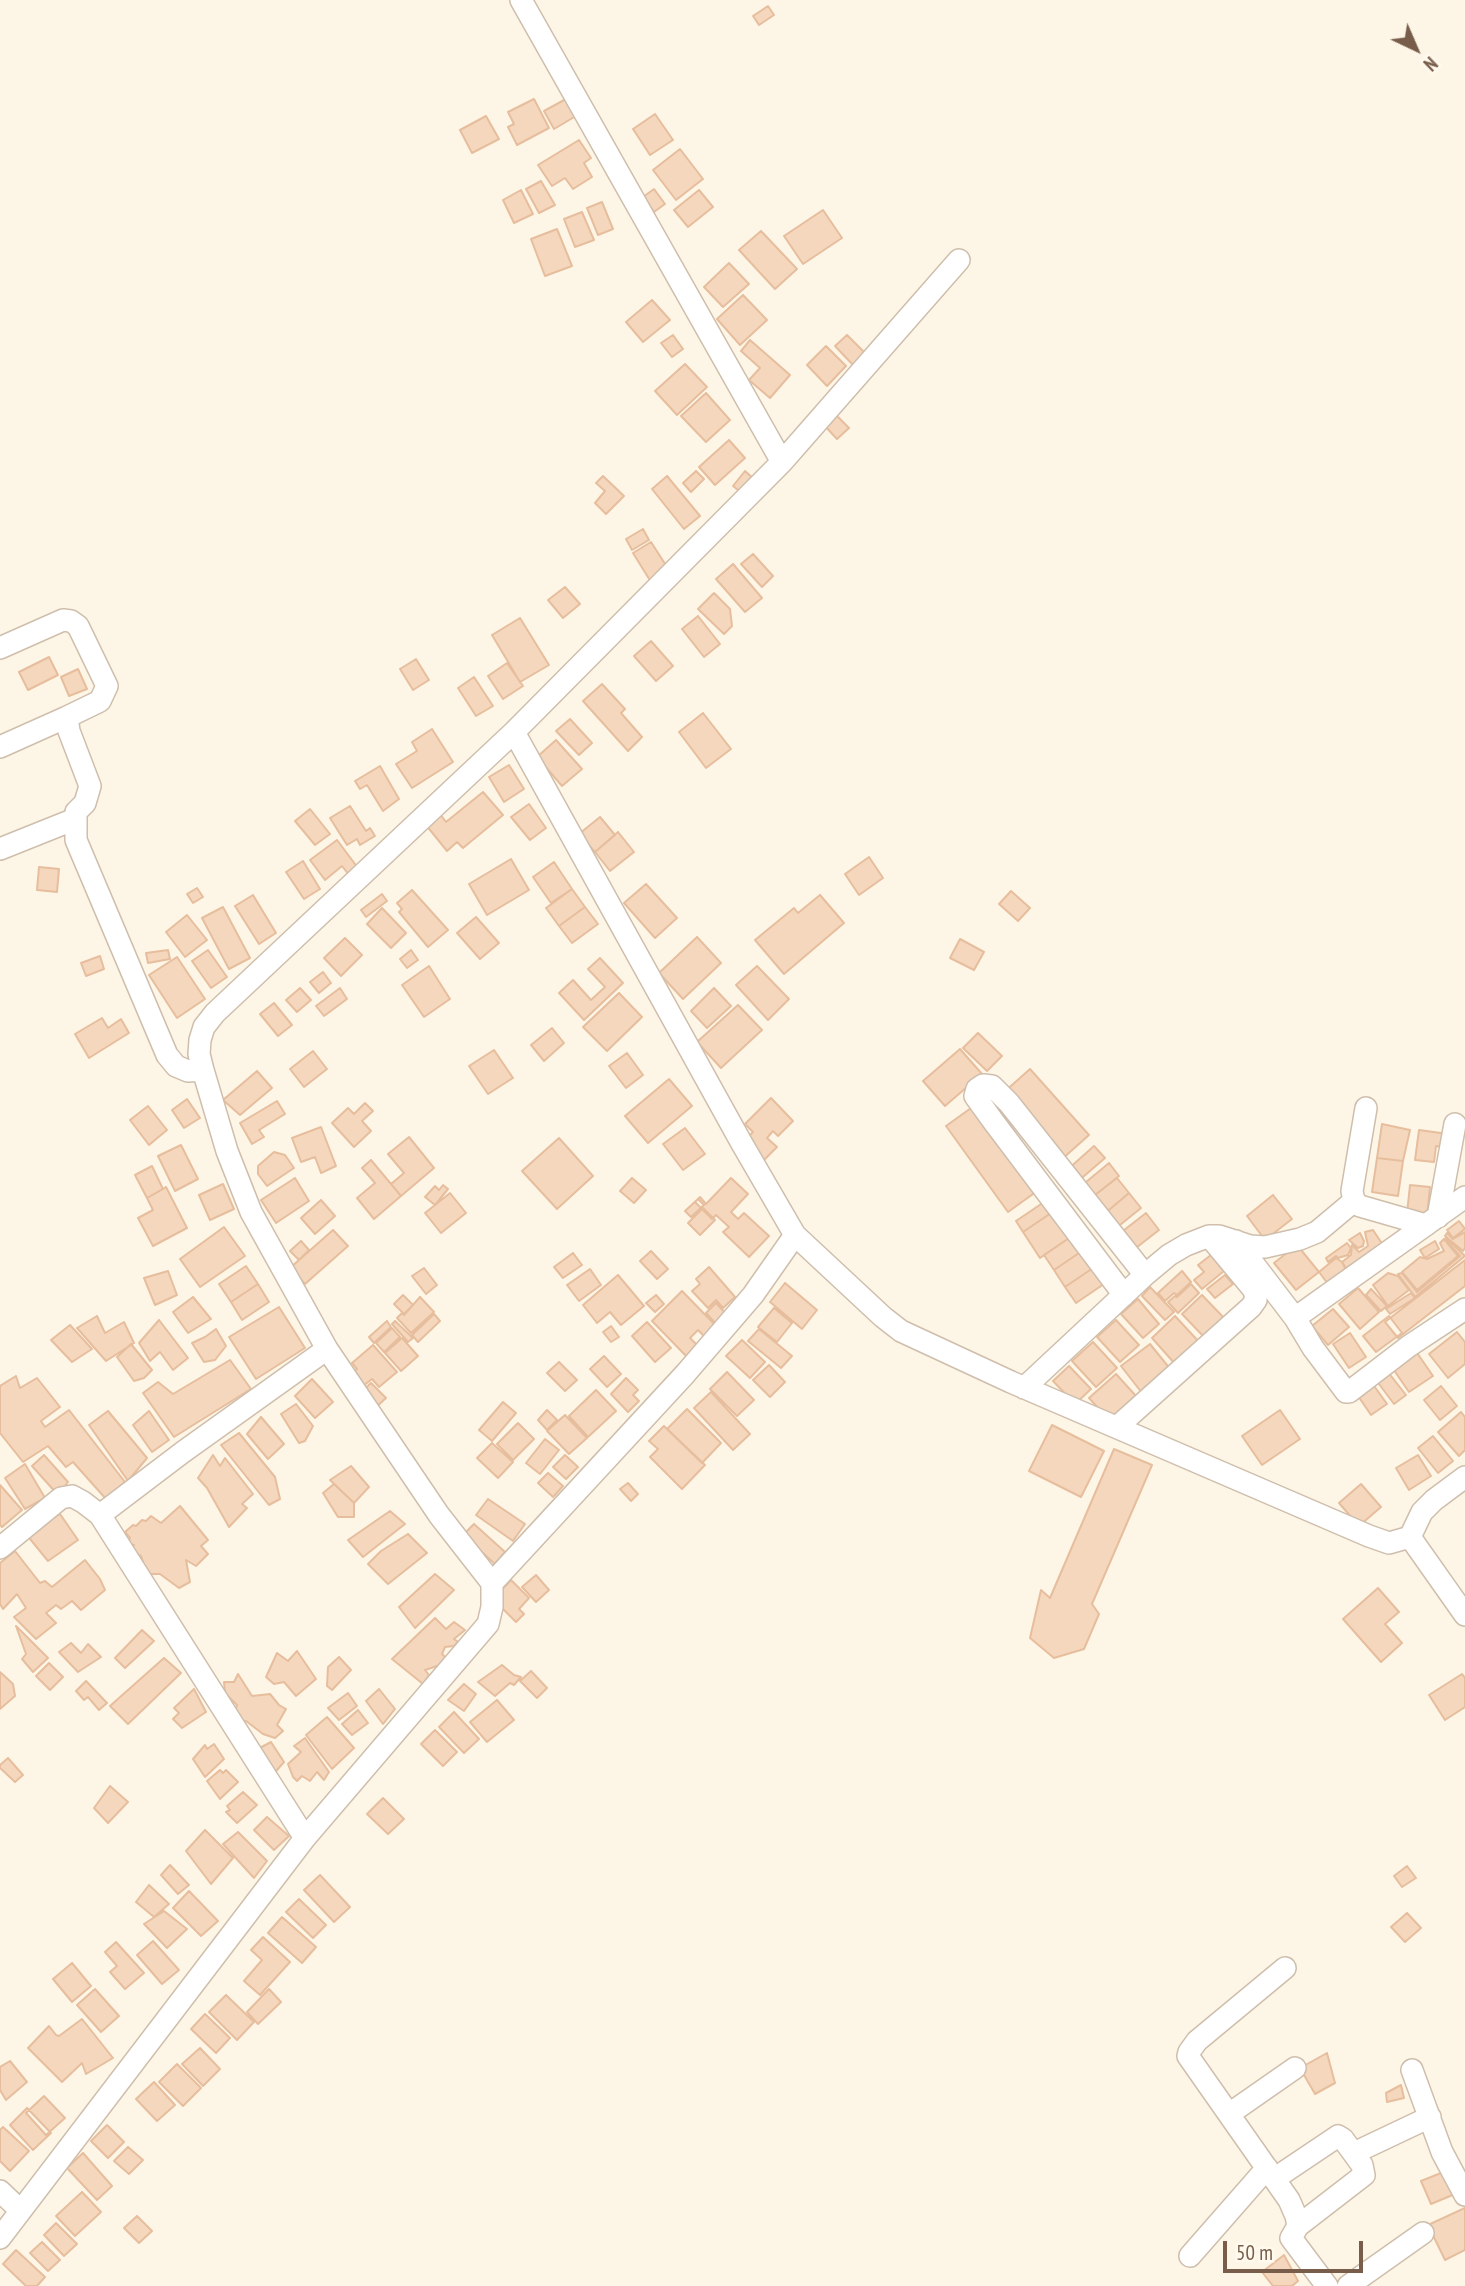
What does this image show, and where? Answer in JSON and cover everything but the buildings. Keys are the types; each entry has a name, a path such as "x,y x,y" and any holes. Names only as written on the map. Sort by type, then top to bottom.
{"street":[{"path":"522,0 782,462"},
{"path":"0,2238 305,1838 488,1624 492,1607 492,1583 439,1516 327,1349 251,1212 227,1151 202,1070 199,1054 204,1027 215,1013 514,732 782,462 959,260"},
{"path":"0,648 63,620 71,621 78,625 107,686 100,701 0,747"},
{"path":"67,717 69,731 90,786 85,803 76,812 76,840 167,1055 176,1066 188,1071 202,1070"},
{"path":"514,732 795,1235 883,1317 901,1331 1024,1388 1389,1543 1410,1537 1422,1512 1465,1477"},
{"path":"0,849 75,819"},
{"path":"1124,1295 975,1096 977,1089 984,1085 992,1086 1010,1104 1145,1275"},
{"path":"1366,1108 1352,1191 1354,1201 1360,1206 1432,1221"},
{"path":"1432,1221 1455,1124"},
{"path":"1294,1318 1465,1197"},
{"path":"1024,1388 1145,1275 1185,1245 1209,1236 1265,1247 1300,1239 1317,1232 1354,1201"},
{"path":"492,1583 686,1373 753,1295 795,1235"},
{"path":"1117,1427 1256,1300 1254,1290 1209,1236"},
{"path":"1236,1241 1346,1392 1465,1309"},
{"path":"100,1515 327,1349"},
{"path":"0,1548 61,1498 72,1496 100,1515 305,1838"},
{"path":"1410,1537 1465,1615"},
{"path":"1285,1968 1197,2041 1188,2056 1289,2200 1298,2226"},
{"path":"1229,2114 1295,2068"},
{"path":"1412,2070 1442,2152 1465,2195"},
{"path":"1354,2153 1430,2117"},
{"path":"1190,2256 1270,2174 1338,2136 1354,2153 1362,2165 1364,2175 1298,2226 1291,2238 1319,2283"},
{"path":"0,2191 20,2210"},
{"path":"1348,2286 1423,2233"}]}
